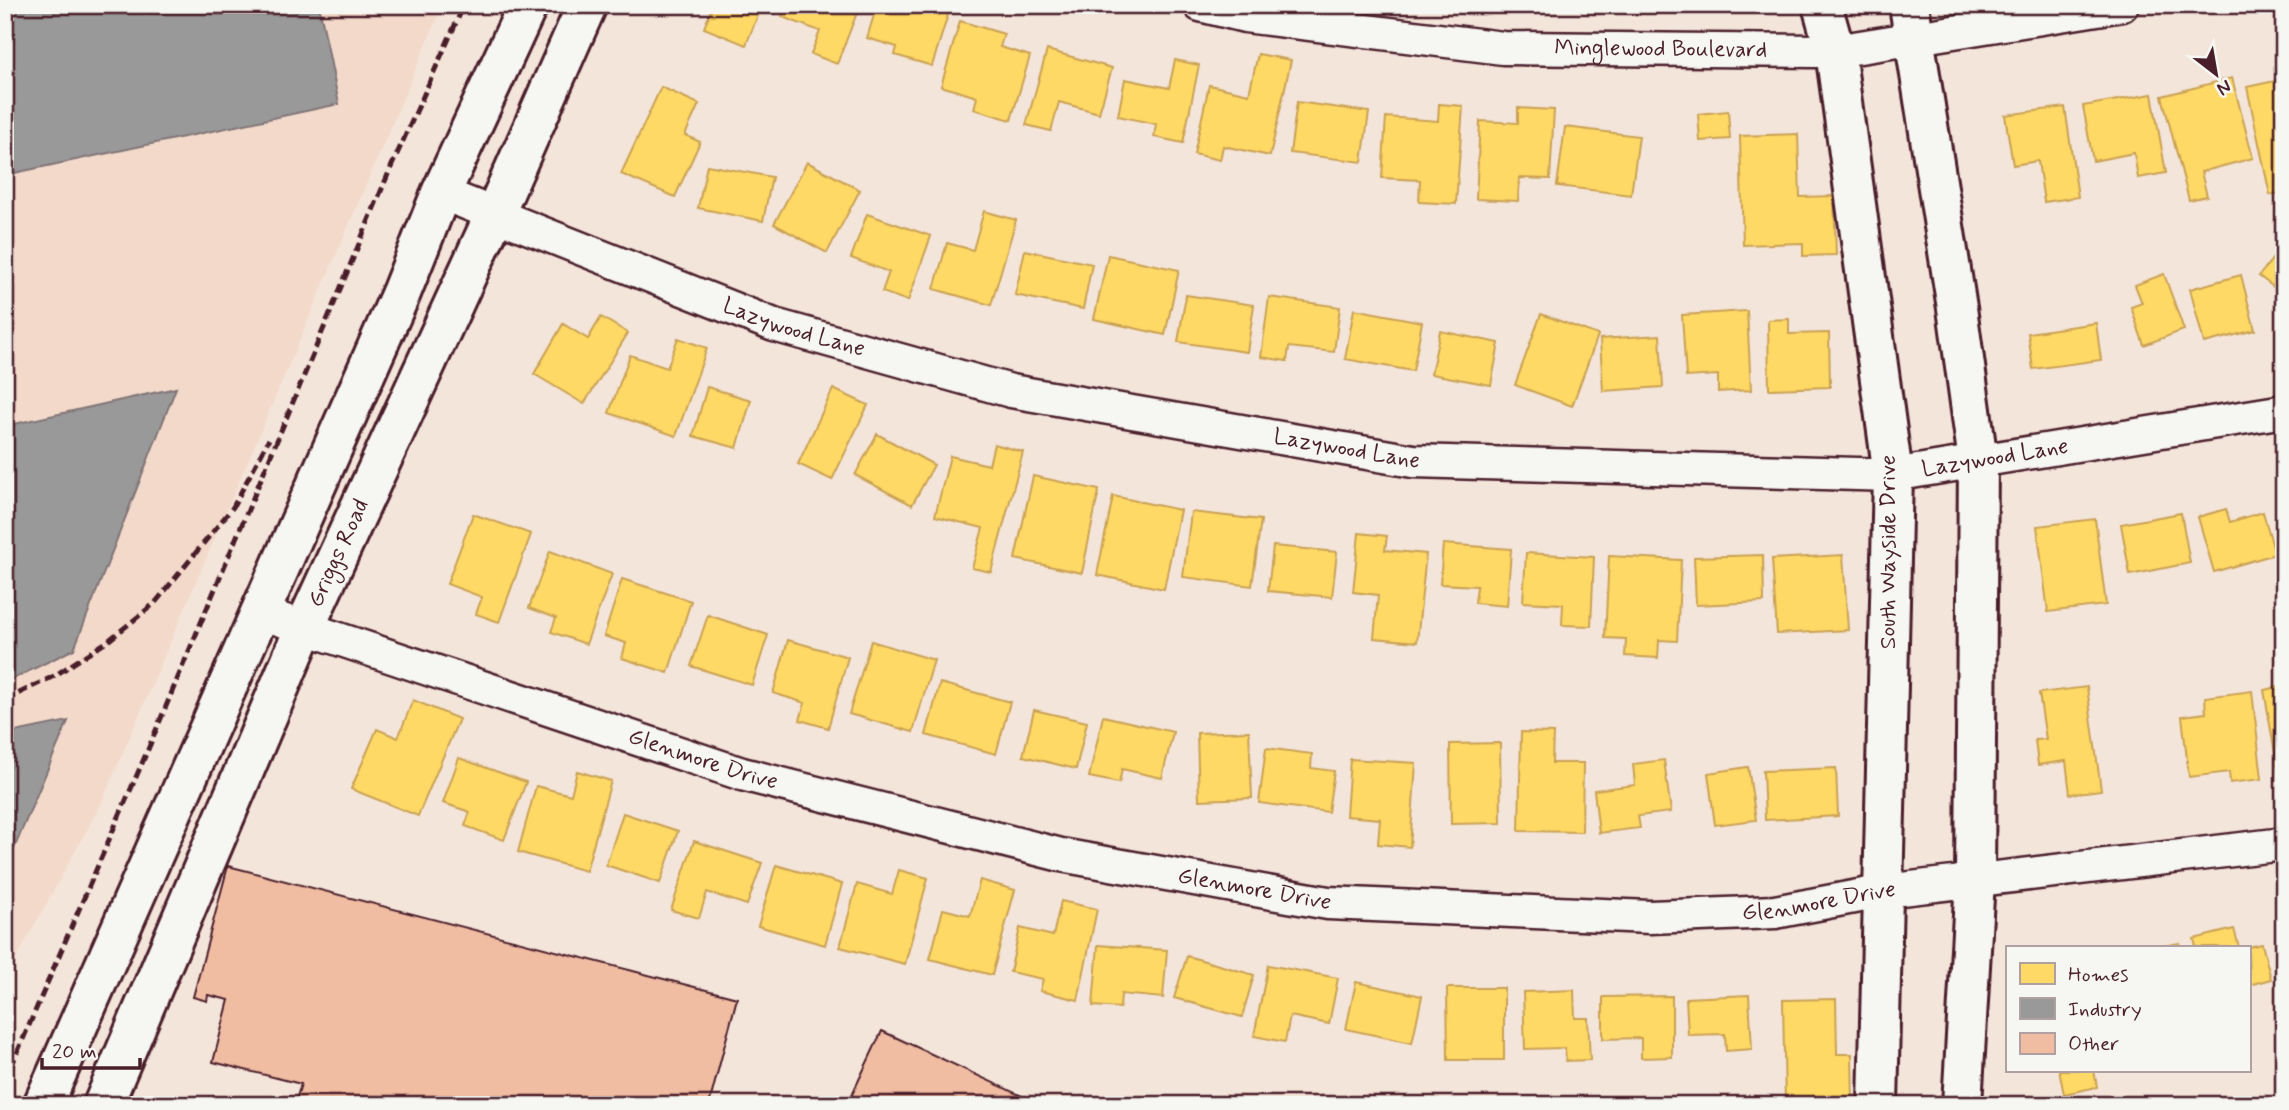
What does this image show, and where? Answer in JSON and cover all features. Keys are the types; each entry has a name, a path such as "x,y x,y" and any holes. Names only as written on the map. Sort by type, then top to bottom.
{"main road":[{"path":"43,1105 258,612 401,293 441,193 528,5"},
{"name":"Griggs Road","path":"103,1105 305,627 494,216 587,5"},
{"name":"South Wayside Drive","path":"1822,5 1835,51 1893,475 1878,1105"},
{"path":"1912,22 1978,461 1975,880 1962,1105"}],"street":[{"name":"Minglewood Boulevard","path":"1200,5 1245,16 1503,48 1835,51 1912,22 2122,5"},
{"name":"Lazywood Lane","path":"441,193 774,325 1011,391 1413,461 1893,475 2284,411"},
{"name":"Glenmore Drive","path":"258,612 742,774 1061,855 1328,903 1650,917 1775,912 1885,891 2284,844"}],"shaded area":[{"path":"5,5 443,5 101,804 5,979"}],"building: Homes":[{"path":"713,5 762,5 746,45 704,28"},
{"path":"787,5 860,5 837,64 811,54 820,31 782,17"},
{"path":"877,5 897,5 920,12 923,5 950,8 932,66 895,55 897,47 867,38"},
{"path":"960,21 1004,34 1000,47 1030,56 1011,120 974,109 977,97 941,86"},
{"path":"1047,50 1112,68 1099,113 1059,102 1051,131 1026,125"},
{"path":"1258,54 1291,60 1270,156 1223,146 1220,160 1194,154 1209,85 1249,94"},
{"path":"1175,60 1199,65 1183,143 1154,137 1156,124 1118,116 1125,79 1169,88"},
{"path":"2232,78 2253,158 2201,172 2207,196 2189,200 2162,96"},
{"path":"2284,79 2284,192 2270,195 2247,87"},
{"path":"661,87 699,104 685,135 700,142 675,197 621,174"},
{"path":"2152,94 2166,173 2138,178 2134,153 2093,161 2083,106"},
{"path":"1297,102 1369,112 1362,162 1290,153"},
{"path":"1439,104 1463,106 1456,204 1419,202 1420,180 1382,178 1386,117 1438,121"},
{"path":"2065,107 2078,197 2044,202 2038,161 2013,165 2005,115"},
{"path":"1518,108 1554,110 1550,179 1519,178 1518,201 1476,199 1480,121 1518,123"},
{"path":"1728,111 1730,139 1700,141 1698,114"},
{"path":"1565,127 1639,136 1631,195 1557,186"},
{"path":"1798,134 1800,197 1834,196 1836,255 1803,256 1803,243 1743,245 1740,136"},
{"path":"807,162 860,190 827,253 774,224"},
{"path":"707,165 772,177 763,221 698,208"},
{"path":"984,211 1016,220 991,305 934,289 947,243 973,250"},
{"path":"867,214 931,236 908,301 882,292 889,272 851,258"},
{"path":"2284,244 2284,295 2259,276"},
{"path":"1025,250 1092,264 1083,309 1015,295"},
{"path":"1108,255 1179,270 1165,335 1094,319"},
{"path":"2164,274 2184,330 2144,345 2131,307 2142,303 2135,285"},
{"path":"2241,275 2255,330 2204,343 2190,289"},
{"path":"1186,295 1254,305 1247,352 1178,342"},
{"path":"1269,297 1340,307 1334,352 1289,347 1287,361 1261,357"},
{"path":"1354,309 1422,322 1413,371 1345,359"},
{"path":"1747,311 1751,390 1718,392 1718,375 1686,377 1682,315"},
{"path":"1541,314 1598,335 1572,406 1515,385"},
{"path":"601,317 628,333 584,404 534,374 563,324 588,339"},
{"path":"1789,319 1789,334 1829,333 1830,387 1769,389 1768,320"},
{"path":"2096,323 2101,360 2033,369 2028,333"},
{"path":"1440,331 1499,343 1491,385 1431,374"},
{"path":"1660,335 1663,387 1603,391 1600,339"},
{"path":"678,338 707,348 676,436 609,413 630,355 667,368"},
{"path":"707,387 751,400 737,448 693,436"},
{"path":"833,389 868,405 832,480 798,464"},
{"path":"877,434 934,465 912,505 855,475"},
{"path":"994,444 1023,452 991,572 972,568 983,528 935,516 950,456 989,465"},
{"path":"1033,476 1099,490 1082,573 1015,559"},
{"path":"1113,496 1180,510 1164,589 1097,575"},
{"path":"2226,509 2230,522 2263,512 2275,554 2214,572 2198,517"},
{"path":"1191,512 1261,520 1252,586 1183,577"},
{"path":"2181,513 2190,563 2130,575 2121,524"},
{"path":"473,514 531,534 499,622 476,614 482,597 447,584"},
{"path":"2095,519 2106,605 2048,612 2037,526"},
{"path":"1359,533 1387,536 1385,550 1426,554 1417,642 1374,638 1378,595 1353,592"},
{"path":"1443,544 1511,549 1507,606 1475,603 1477,586 1440,584"},
{"path":"1273,546 1337,552 1332,597 1268,591"},
{"path":"550,551 612,574 586,644 551,632 556,618 529,608"},
{"path":"1526,553 1594,557 1591,626 1562,625 1563,604 1523,602"},
{"path":"1763,555 1764,602 1696,605 1694,557"},
{"path":"1843,555 1848,630 1777,634 1772,559"},
{"path":"1609,556 1681,560 1677,641 1659,640 1658,658 1625,656 1626,639 1605,638"},
{"path":"622,579 691,601 668,673 622,658 626,643 604,636"},
{"path":"708,615 768,635 752,685 691,666"},
{"path":"788,640 848,657 828,728 800,720 805,703 773,693"},
{"path":"871,641 934,660 913,732 849,714"},
{"path":"940,683 1010,702 996,754 926,735"},
{"path":"2284,686 2284,794 2282,794 2264,690"},
{"path":"2087,687 2101,790 2070,794 2066,761 2038,765 2035,740 2046,739 2039,693"},
{"path":"2252,691 2262,779 2230,783 2229,772 2189,777 2182,716 2206,713 2205,697"},
{"path":"413,700 459,719 418,816 351,789 377,729 398,738"},
{"path":"1034,710 1087,722 1076,769 1023,756"},
{"path":"1103,716 1173,732 1162,778 1122,769 1119,783 1089,777"},
{"path":"1249,731 1252,798 1199,800 1197,733"},
{"path":"1521,732 1553,733 1552,763 1583,763 1582,832 1519,831"},
{"path":"1500,743 1501,823 1451,824 1450,744"},
{"path":"1266,748 1312,754 1311,768 1334,771 1328,812 1259,803"},
{"path":"459,758 526,782 504,840 465,826 470,812 443,803"},
{"path":"1350,759 1416,763 1410,847 1378,844 1380,819 1346,816"},
{"path":"1664,760 1671,812 1638,816 1640,828 1599,833 1594,790 1635,785 1633,764"},
{"path":"1748,767 1756,820 1715,825 1708,773"},
{"path":"1836,768 1838,816 1765,820 1763,771"},
{"path":"577,771 611,781 586,871 518,852 536,786 571,795"},
{"path":"623,813 678,831 660,883 606,865"},
{"path":"694,841 762,863 747,905 707,892 699,918 671,910"},
{"path":"776,865 842,884 825,945 758,926"},
{"path":"899,870 928,878 905,964 840,947 857,884 892,894"},
{"path":"980,880 1015,890 992,975 930,959 943,909 970,916"},
{"path":"1061,901 1097,909 1078,1000 1040,991 1043,979 1010,972 1020,928 1053,936"},
{"path":"2234,929 2239,946 2196,946 2194,939"},
{"path":"2284,935 2284,957 2279,936"},
{"path":"2262,944 2271,979 2250,985 2250,947"},
{"path":"1098,945 1167,950 1163,998 1121,994 1120,1008 1093,1006"},
{"path":"1187,956 1254,975 1242,1017 1174,998"},
{"path":"1268,965 1338,978 1329,1024 1290,1016 1285,1042 1254,1036"},
{"path":"1356,982 1422,996 1412,1043 1346,1029"},
{"path":"1447,988 1504,988 1504,1060 1448,1060"},
{"path":"1574,990 1575,1018 1588,1018 1590,1060 1566,1061 1565,1048 1525,1049 1523,992"},
{"path":"1749,995 1752,1049 1726,1051 1725,1034 1688,1035 1686,998"},
{"path":"1672,996 1672,1057 1641,1058 1641,1038 1603,1039 1603,997"},
{"path":"1836,999 1837,1054 1852,1054 1853,1105 1785,1105 1783,1000"},
{"path":"2059,1072 2094,1072 2097,1087 2064,1094"}],"building: Industry":[{"path":"5,5 319,5 339,104 5,175"},
{"path":"176,388 74,649 5,683 5,426"},
{"path":"68,721 5,870 5,734"}],"building: Other":[{"path":"228,866 737,998 709,1105 313,1105 296,1100 301,1084 213,1062 229,1000 208,995 207,1001 193,997"},
{"path":"882,1031 1041,1105 847,1105"}],"railway":[{"path":"5,1081 149,747 389,172 464,5"},
{"path":"5,700 54,676 108,641 155,603 233,507 269,439"}]}
